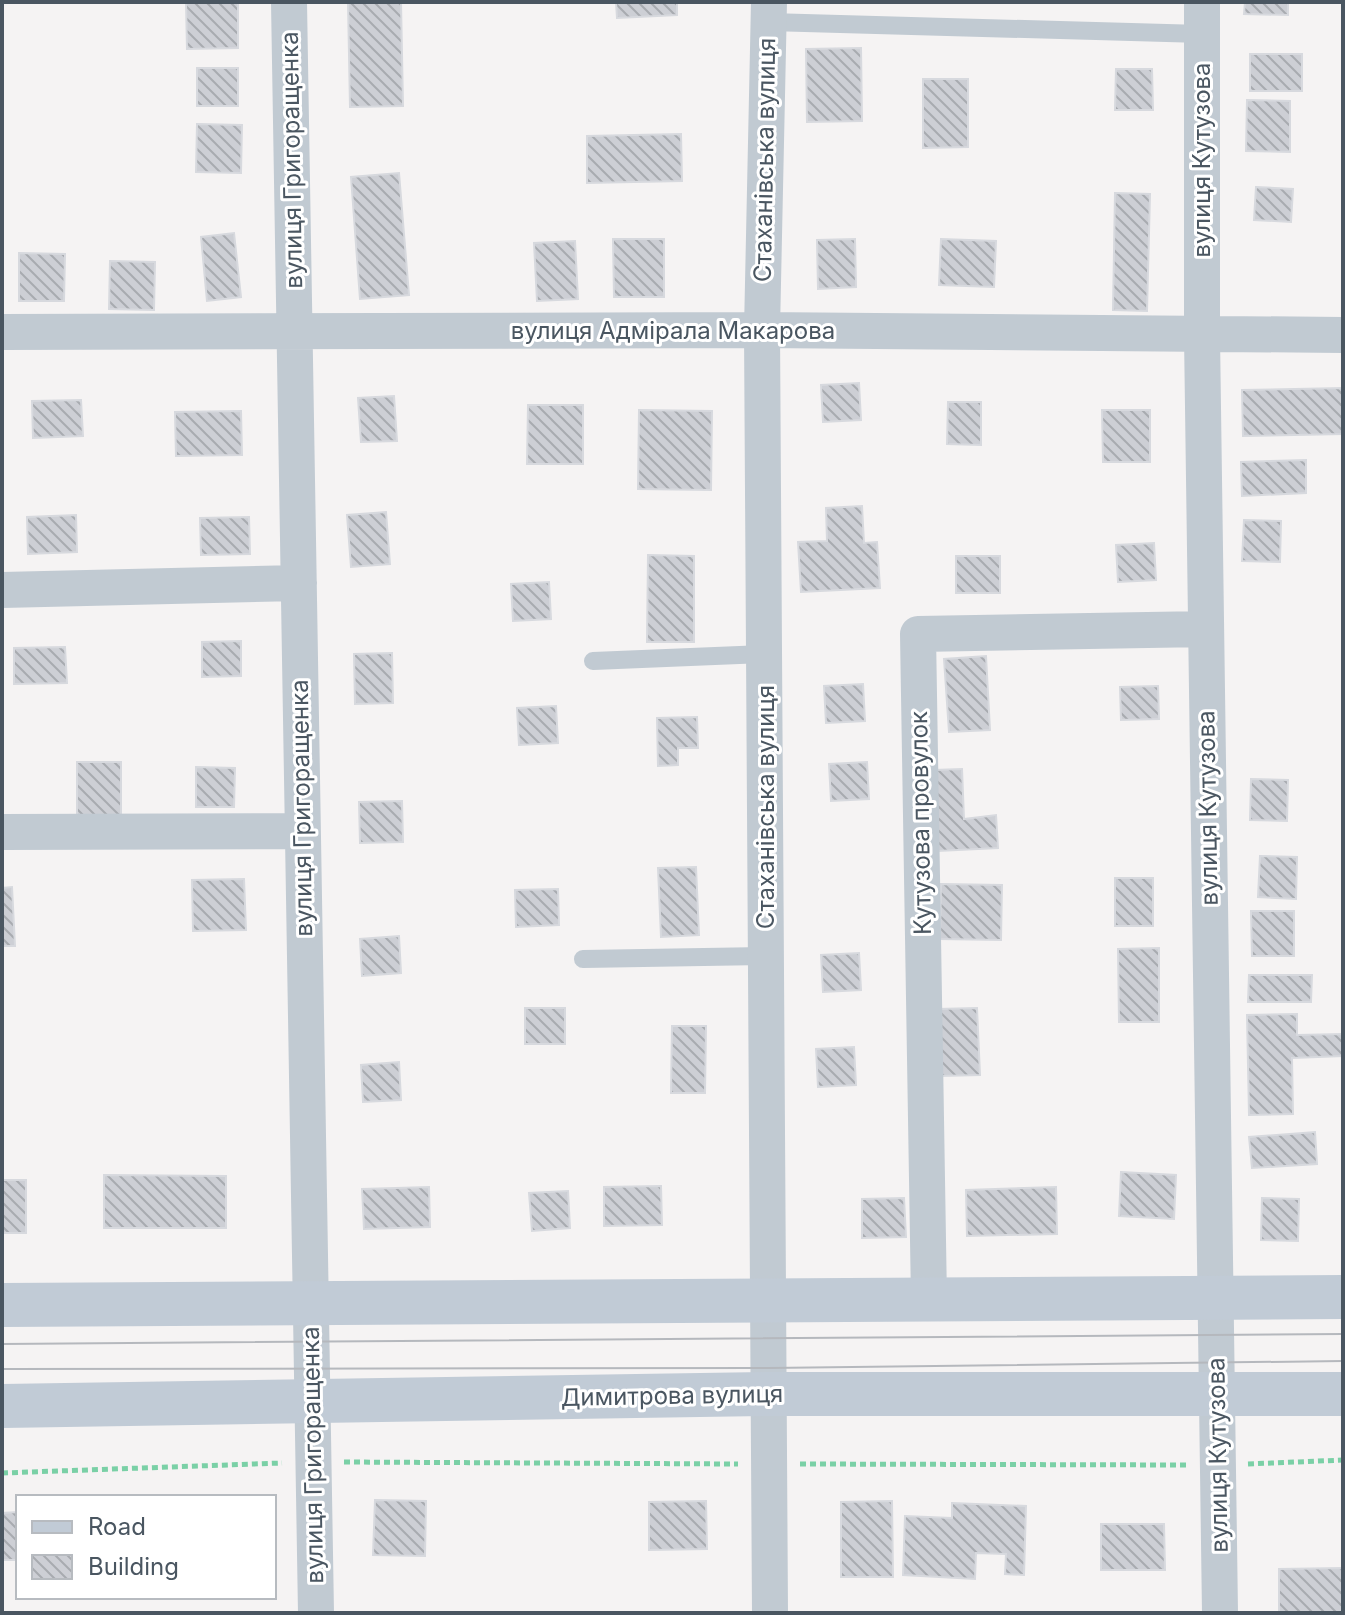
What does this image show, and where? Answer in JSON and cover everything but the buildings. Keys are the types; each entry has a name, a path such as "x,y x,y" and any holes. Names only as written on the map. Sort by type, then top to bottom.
{"street":[{"name":"вулиця Григоращенка","path":"289,2 316,1613"},
{"name":"Стаханівська вулиця","path":"769,12 762,330 770,1613"},
{"name":"вулиця Кутузова","path":"1202,18 1202,336 1220,1613"},
{"name":"вулиця Адмірала Макарова","path":"2,332 762,330 1343,335"},
{"path":"2,590 299,583"},
{"name":"Кутузова провулок","path":"929,1300 918,634 1206,629"},
{"path":"2,832 302,831"},
{"path":"2,1305 1343,1297"},
{"name":"Димитрова вулиця","path":"2,1406 769,1394 1343,1394"}],"lane":[{"path":"769,12 1202,18"},
{"path":"593,661 764,654"},
{"path":"583,959 767,956"}],"path":[{"path":"2,1473 314,1462 1219,1465 1343,1460"}],"tram line":[{"path":"2,1344 1343,1334"},
{"path":"2,1369 769,1368 1343,1361"}]}
